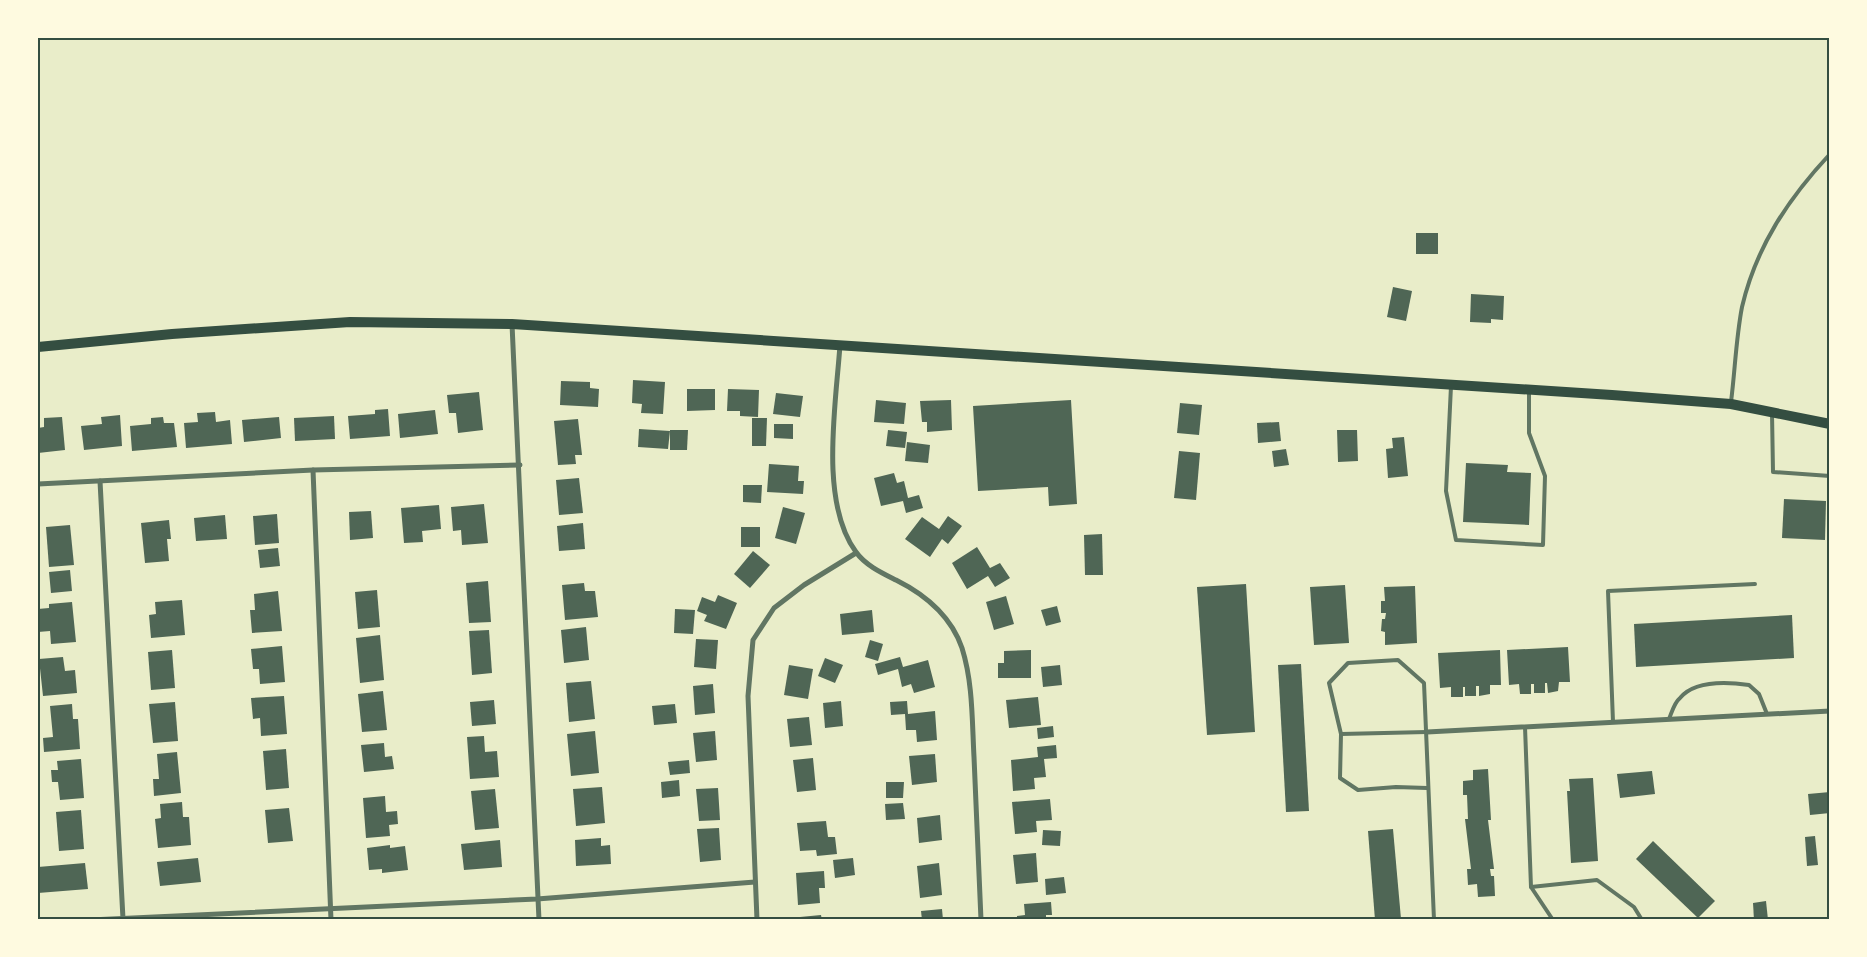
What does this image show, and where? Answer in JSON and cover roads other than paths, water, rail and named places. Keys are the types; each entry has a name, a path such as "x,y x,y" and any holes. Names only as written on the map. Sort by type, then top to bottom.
{"main road":[{"path":"38,347 172,334 350,322 512,324 1528,389 1731,404 1830,424"}],"street":[{"path":"512,324 520,465 539,920"},
{"path":"840,345 832,466 839,516 856,552 877,570 910,587 930,601 949,620 962,649 971,696 981,920"},
{"path":"38,484 313,470 520,465"},
{"path":"313,470 331,920"},
{"path":"100,481 123,919"},
{"path":"757,920 748,696 753,640 774,608 804,584 856,552"},
{"path":"1427,732 1830,711"},
{"path":"90,920 538,899 755,882"}],"lane":[{"path":"1731,404 1742,308 1756,261 1776,221 1802,184 1830,154"},
{"path":"1451,384 1446,491 1456,540 1543,545 1545,476 1529,433 1528,389"},
{"path":"1772,413 1774,472 1830,476"},
{"path":"1613,722 1608,591 1755,584"},
{"path":"1427,788 1396,787 1358,790 1340,778 1341,734 1329,683 1348,663 1398,660 1424,684 1434,920"},
{"path":"1669,719 1679,698 1692,688 1704,684 1749,685 1759,694 1768,714"},
{"path":"1525,727 1531,887 1553,920"},
{"path":"1341,734 1427,732"},
{"path":"1531,887 1597,880 1634,907 1642,920"}]}
